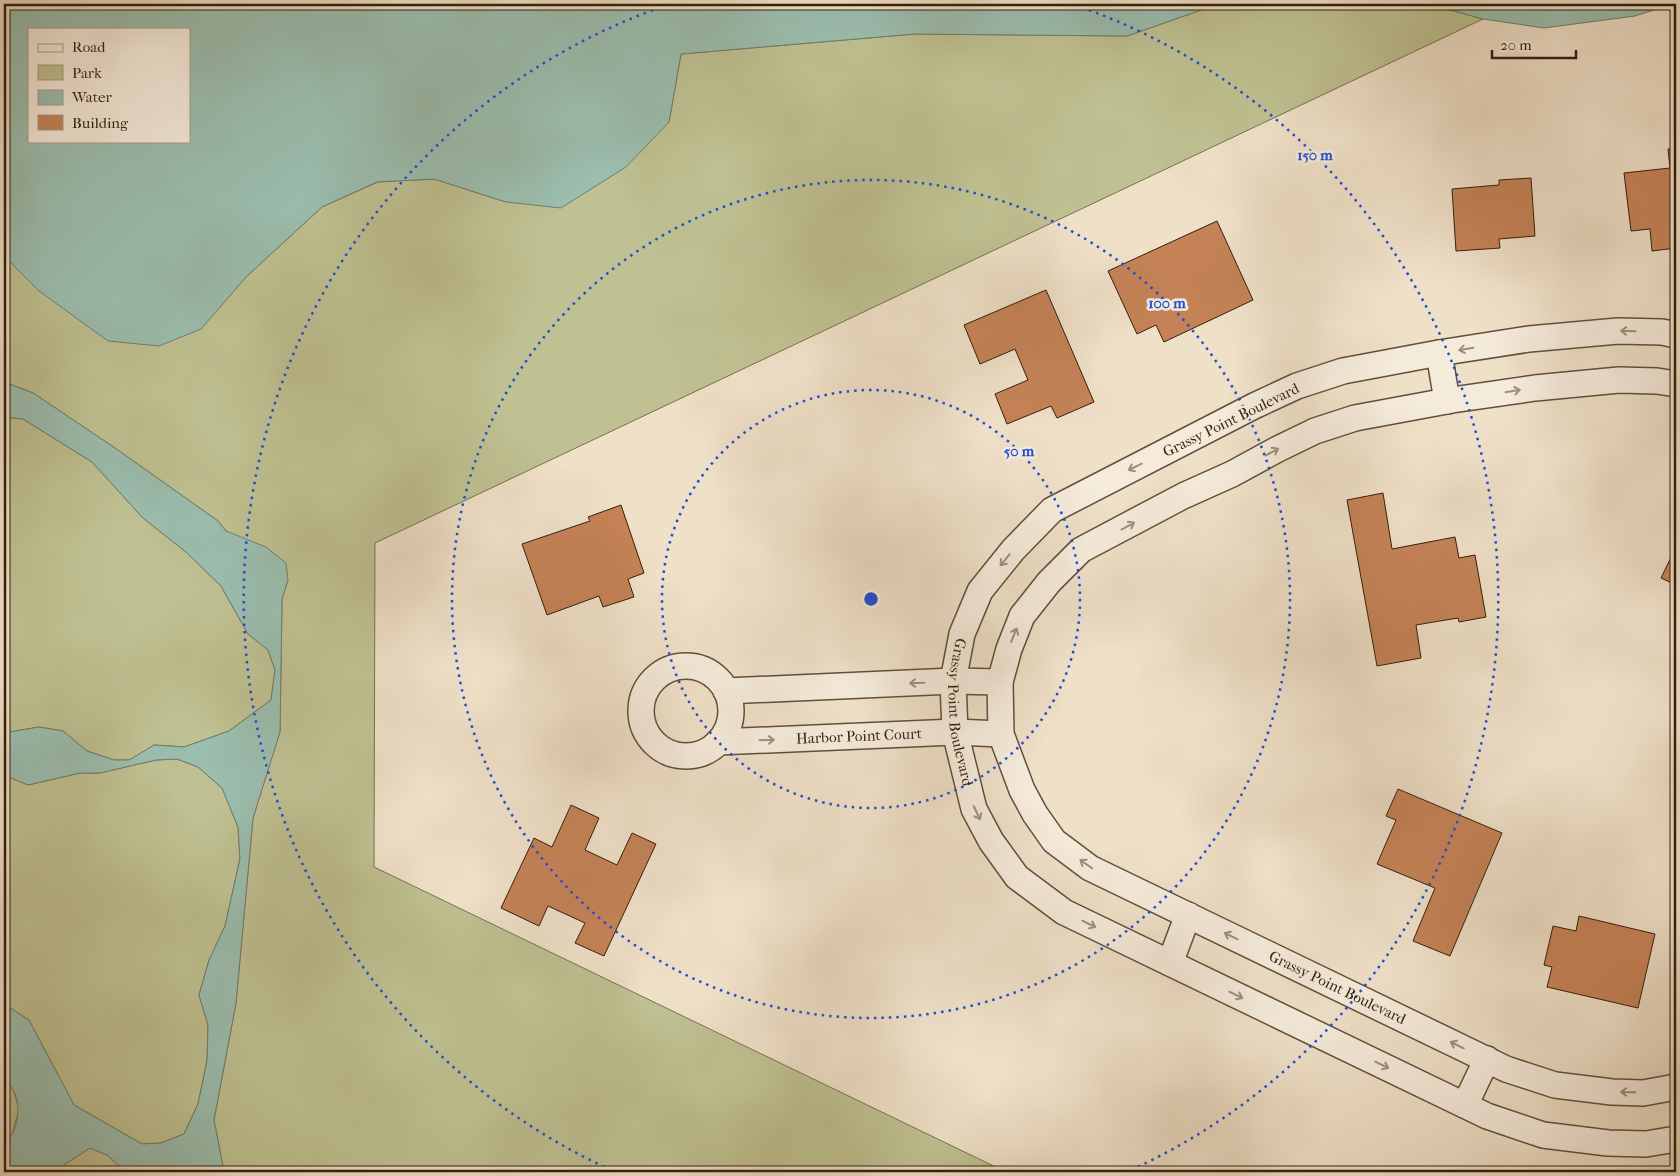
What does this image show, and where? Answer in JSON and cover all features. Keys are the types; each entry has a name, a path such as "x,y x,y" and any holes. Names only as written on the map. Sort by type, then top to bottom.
{"street":[{"name":"Grassy Point Boulevard","path":"1676,335 1662,332 1618,331 1529,339 1439,353 1343,371 1297,386 1254,406 1052,510 1013,550 980,591 962,634 953,681 955,732 974,808 992,841 1017,878 1064,912 1487,1116 1543,1135 1608,1143 1646,1144 1676,1139"},
{"path":"1439,353 1447,401"},
{"name":"Grassy Point Boulevard","path":"1676,384 1656,381 1619,380 1535,388 1447,401 1355,418 1315,431 1232,474 1183,496 1081,550 1049,582 1022,616 1009,649 1000,682 1001,734 1022,790 1035,814 1054,841 1090,868 1506,1069 1555,1085 1620,1092 1643,1093 1676,1087"},
{"path":"680,666 694,666 707,671 726,690 730,705 730,719 725,732 718,742 705,752 692,756 678,756 664,751 653,742 645,730 641,717 646,689 655,678 666,670 680,666"},
{"path":"726,690 953,681 1000,682"},
{"name":"Harbor Point Court","path":"718,742 955,732 1001,734"},
{"path":"1170,963 1188,916"},
{"path":"1465,1105 1487,1059"}],"green space":[{"path":"1256,4 1429,4 1483,19 375,543 374,867 1006,1172 224,1172 214,1120 236,1003 253,818 280,731 282,599 288,580 226,531 218,521 115,448 33,393 4,382 4,256 39,291 201,328 246,277 322,207 378,182 434,179 506,202 669,122 681,54 915,34 1127,36 1204,9"},
{"path":"4,417 23,419 92,462 143,518 186,552 221,586 248,634 268,650 275,670 271,700 229,731 184,747 154,745 130,760 114,760 87,751 63,731 39,727 4,733"},
{"path":"177,759 198,767 222,788 238,827 240,859 225,926 209,960 199,995 208,1025 207,1061 198,1104 184,1134 161,1143 142,1144 74,1105 29,1020 4,1004 4,775 28,785 80,773 100,773 156,760"},
{"path":"4,1080 12,1085 19,1109 11,1138 4,1144"},
{"path":"90,1148 107,1155 126,1172 53,1172"}],"water":[{"path":"4,4 1256,4 1204,9 1127,36 915,34 681,54 669,122 626,167 561,208 506,202 434,179 377,182 322,207 246,277 201,329 159,346 108,341 39,291 4,256"},
{"path":"1429,4 1673,4 1635,16 1544,28 1483,19"},
{"path":"4,382 33,393 218,521 226,531 266,547 286,563 288,580 282,599 280,732 253,818 236,1003 214,1120 224,1172 126,1172 107,1155 90,1148 53,1172 4,1172 4,1144 14,1130 18,1112 15,1094 4,1080 4,1004 29,1020 74,1105 142,1144 161,1143 184,1134 198,1104 207,1061 208,1025 199,995 209,960 225,926 240,859 238,827 222,788 198,767 177,759 156,760 100,773 80,773 28,785 4,775 4,733 39,727 63,731 87,751 114,760 129,760 154,745 184,747 229,731 271,700 275,670 268,650 248,634 221,586 186,552 143,518 92,462 23,419 4,417"}],"building":[{"path":"1676,148 1676,248 1652,251 1650,229 1631,231 1624,173 1670,168 1668,149"},
{"path":"1531,178 1535,236 1499,239 1500,248 1456,251 1452,189 1499,185 1499,180"},
{"path":"1217,221 1253,300 1164,342 1156,325 1137,334 1108,271"},
{"path":"1046,290 1094,402 1057,418 1051,406 1007,424 995,394 1028,380 1015,349 980,364 964,325"},
{"path":"1383,493 1392,549 1455,537 1459,558 1475,555 1486,617 1459,622 1458,618 1416,625 1421,658 1377,666 1347,500"},
{"path":"621,505 644,573 628,579 634,597 603,607 599,596 547,615 522,544 590,521 588,517"},
{"path":"1676,547 1676,585 1661,578"},
{"path":"1398,789 1502,833 1450,956 1413,941 1435,888 1377,864 1396,820 1386,816"},
{"path":"571,805 599,818 585,850 617,865 632,833 656,844 604,956 575,943 585,923 548,906 539,926 501,908 534,838 552,847"},
{"path":"1579,916 1655,934 1638,1008 1547,987 1552,967 1544,965 1553,926 1576,931"}]}
